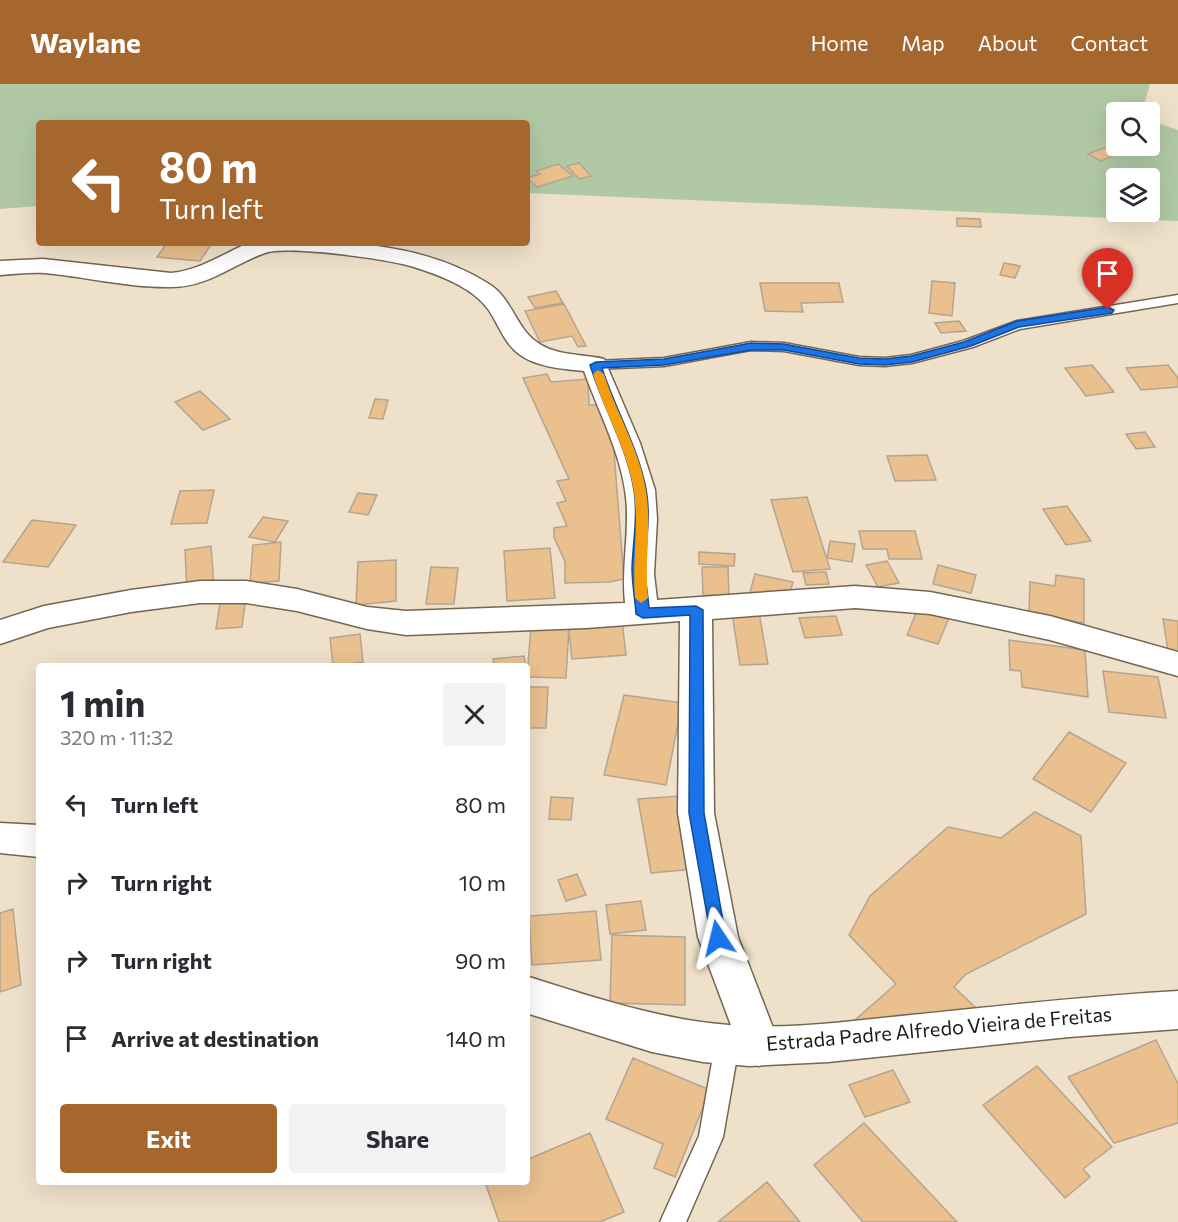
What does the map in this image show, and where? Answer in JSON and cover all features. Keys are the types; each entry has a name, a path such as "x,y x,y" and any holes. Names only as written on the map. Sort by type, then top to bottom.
{"street":[{"path":"0,268 43,266 171,280 192,278 247,252 266,246"},
{"path":"312,246 383,252 406,256 442,268 483,291 503,310 523,345 546,357 596,365 605,397 631,456 640,489 643,518 639,569 643,614"},
{"path":"0,632 44,617 132,601 200,592 246,592 297,600 367,618 406,622 643,614 855,597 930,603 1050,628 1178,664"},
{"path":"696,610 696,813 718,938 743,1046"},
{"path":"0,838 36,841"},
{"name":"Estrada Padre Alfredo Vieira de Freitas","path":"530,995 633,1029 682,1039 743,1046 845,1041 1119,1012 1178,1010"}],"lane":[{"path":"596,365 664,362 751,346 784,347 859,361 903,360 968,344 1017,325 1178,299"},
{"path":"673,1222 711,1137 743,1046"}],"green space":[{"path":"0,84 1150,84 1145,102 1106,102 1106,156 1160,156 1160,124 1178,130 1178,221 1160,220 1160,168 1106,168 1106,218 530,193 530,120 36,120 36,206 0,209"}],"building":[{"path":"1106,147 1106,156 1113,156 1101,161 1088,154"},
{"path":"579,163 591,176 579,179 567,166"},
{"path":"558,164 573,176 537,187 530,181 530,177 540,174 536,171"},
{"path":"957,218 980,219 981,227 957,226"},
{"path":"165,246 210,246 200,261 157,257"},
{"path":"1004,263 1020,266 1015,278 1000,275"},
{"path":"932,281 955,283 952,316 929,313"},
{"path":"760,283 839,283 843,302 801,303 803,312 765,311"},
{"path":"556,291 563,303 535,308 528,297"},
{"path":"564,304 586,346 578,347 572,336 540,342 525,311"},
{"path":"959,321 966,331 941,333 935,323"},
{"path":"1092,365 1114,392 1086,396 1065,368"},
{"path":"1168,365 1178,378 1178,387 1141,390 1126,368"},
{"path":"547,374 551,382 588,379 589,405 601,405 613,439 624,579 610,582 565,583 565,562 554,537 554,528 567,526 557,503 566,501 557,481 569,479 523,378"},
{"path":"200,391 230,419 203,430 175,402"},
{"path":"375,399 388,400 383,419 369,418"},
{"path":"1145,432 1155,447 1136,449 1126,434"},
{"path":"927,455 936,480 895,481 887,456"},
{"path":"214,490 207,523 171,524 180,491"},
{"path":"358,493 377,495 368,515 349,512"},
{"path":"807,497 830,569 793,572 771,500"},
{"path":"1067,506 1091,541 1066,545 1043,509"},
{"path":"263,517 288,521 275,542 249,537"},
{"path":"32,520 76,525 48,567 3,562"},
{"path":"859,531 915,531 922,559 889,559 887,549 863,549"},
{"path":"830,541 855,544 852,562 827,558"},
{"path":"281,542 279,581 250,583 253,545"},
{"path":"211,546 214,586 187,591 185,550"},
{"path":"550,548 555,598 507,601 504,551"},
{"path":"699,552 735,554 734,566 699,564"},
{"path":"396,560 396,601 356,605 358,562"},
{"path":"887,561 899,583 878,587 866,565"},
{"path":"938,565 976,575 971,593 933,584"},
{"path":"431,567 458,568 454,604 426,604"},
{"path":"702,567 728,567 729,596 703,595"},
{"path":"826,572 829,584 806,585 803,573"},
{"path":"755,574 793,582 788,600 750,592"},
{"path":"1056,575 1084,579 1084,623 1029,613 1030,582 1055,586"},
{"path":"246,596 242,627 216,629 221,597"},
{"path":"918,608 949,618 938,644 907,635"},
{"path":"759,612 768,664 740,665 732,613"},
{"path":"836,616 842,635 805,638 799,618"},
{"path":"1163,619 1178,621 1178,652 1168,651"},
{"path":"622,620 626,655 572,659 568,624"},
{"path":"531,626 569,627 566,678 530,677 530,663 528,663"},
{"path":"360,634 363,662 333,663 330,638"},
{"path":"1009,640 1085,650 1088,697 1022,687 1021,671 1010,670"},
{"path":"524,656 525,663 494,663 493,659"},
{"path":"1103,671 1158,677 1166,718 1109,712"},
{"path":"530,687 548,687 546,728 530,728"},
{"path":"624,695 682,703 666,785 604,775"},
{"path":"1069,732 1126,763 1091,812 1033,779"},
{"path":"680,796 695,869 651,873 638,799"},
{"path":"551,797 573,798 571,820 549,819"},
{"path":"1035,812 1081,836 1086,914 966,974 954,987 993,1024 833,1039 896,984 849,935 870,896 948,827 1001,838"},
{"path":"577,874 586,895 566,901 558,880"},
{"path":"641,901 646,930 610,934 606,905"},
{"path":"13,909 21,985 0,992 0,913"},
{"path":"596,911 601,960 532,965 530,916"},
{"path":"612,935 685,937 685,1005 610,1003"},
{"path":"1156,1040 1178,1084 1178,1123 1114,1143 1068,1077"},
{"path":"633,1058 710,1090 675,1177 654,1168 663,1144 606,1119"},
{"path":"1037,1066 1112,1147 1083,1169 1090,1177 1065,1198 983,1105"},
{"path":"893,1070 910,1102 865,1117 849,1085"},
{"path":"864,1123 957,1222 863,1222 814,1165"},
{"path":"590,1133 624,1212 600,1222 499,1222 486,1185 530,1185 530,1158"},
{"path":"767,1182 800,1222 718,1222"}],"slow traffic":[{"path":"598,374 605,397 631,456 640,489 643,518 639,569 641,598"}],"route":[{"path":"718,938 696,813 696,610 643,614 639,569 643,518 640,489 631,456 605,397 596,365 664,362 751,346 784,347 859,361 885,362 912,359 968,344 1017,325 1108,310"}]}
